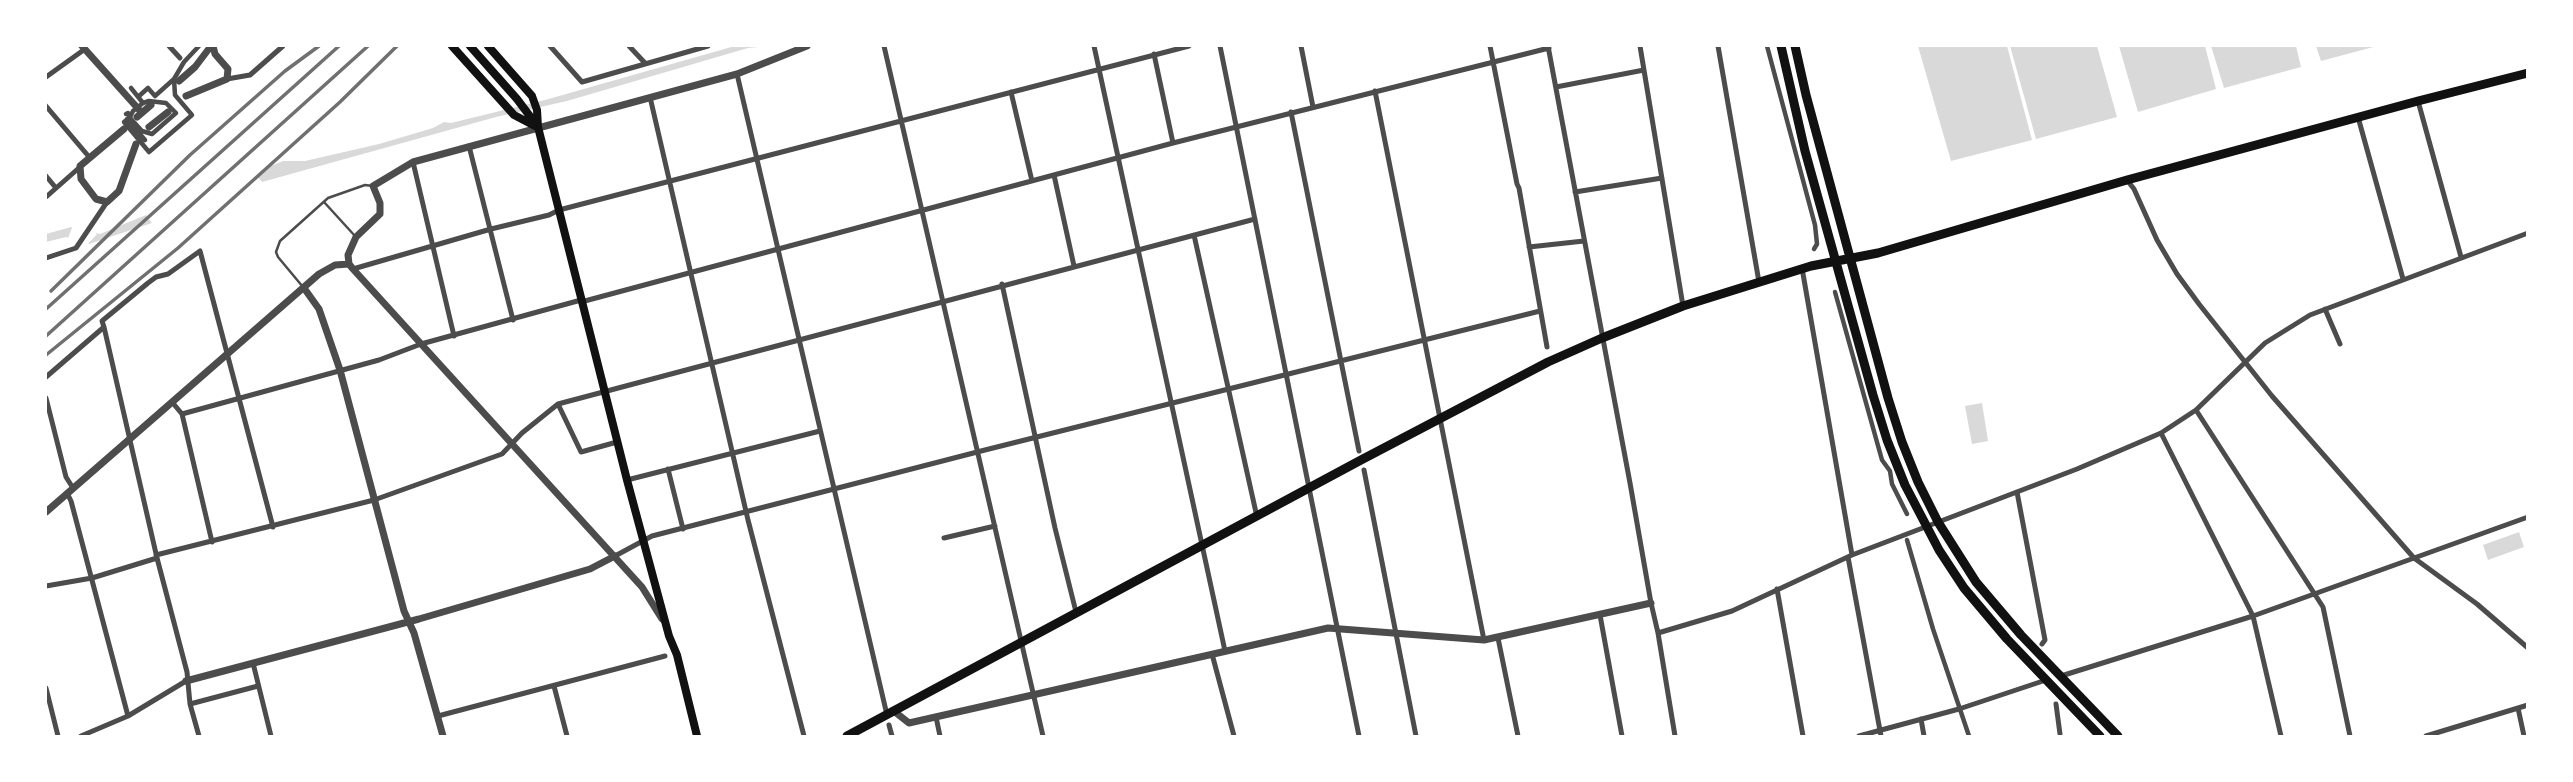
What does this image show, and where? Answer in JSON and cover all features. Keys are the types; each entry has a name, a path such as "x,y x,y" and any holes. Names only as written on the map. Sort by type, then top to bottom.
{"main road":[{"path":"452,46 514,115 538,127"},
{"path":"470,46 538,127"},
{"path":"488,46 532,96 537,110 538,127 581,301 697,737"},
{"path":"1781,46 1805,151 1836,261 1887,440 1905,485 1926,527 1964,588 1989,620 2100,737"},
{"path":"1795,46 1809,108 1909,462 1938,522 1976,582 2118,737"},
{"path":"847,737 890,717 1022,642 1548,362 1683,306 1802,268 1851,259 2127,180 2528,73"}],"street":[{"path":"169,46 180,58"},
{"path":"190,117 192,115 175,95 176,80 184,62 199,46"},
{"path":"186,96 228,79 250,75 283,46"},
{"path":"550,46 582,82 708,46"},
{"path":"629,46 645,63"},
{"path":"669,636 657,608 642,587 351,266 348,255 356,237 380,214 380,202 373,186 413,162 737,74 807,46"},
{"path":"884,46 1043,737"},
{"path":"1094,46 1225,651"},
{"path":"46,512 327,269 432,247 559,210 1189,46"},
{"path":"1220,46 1359,737"},
{"path":"1301,46 1313,107"},
{"path":"1490,46 1547,347"},
{"path":"1640,46 1683,306"},
{"path":"1717,46 1759,282"},
{"path":"1768,46 1815,225 1817,244 1814,249"},
{"path":"46,77 84,47 133,116 142,131 152,134 176,113 159,101 133,111 133,116 145,140"},
{"path":"181,414 379,360 421,344 581,301 1236,126 1548,47 1658,633 1675,737"},
{"path":"138,97 148,88 155,96 211,49 228,69 228,79"},
{"path":"1154,54 1173,143"},
{"path":"1556,88 1644,70"},
{"path":"737,74 833,491 890,717 892,737"},
{"path":"165,87 190,117"},
{"path":"131,88 147,104"},
{"path":"1375,91 1484,640"},
{"path":"1011,92 1032,181"},
{"path":"158,93 169,109"},
{"path":"650,97 746,512 804,737"},
{"path":"2418,101 2461,257"},
{"path":"147,104 124,122 149,152 190,117"},
{"path":"46,106 90,158"},
{"path":"149,127 169,109"},
{"path":"1291,113 1359,451"},
{"path":"2358,117 2403,279"},
{"path":"46,197 124,129"},
{"path":"46,258 76,248 107,202 119,191 136,144"},
{"path":"469,146 513,320"},
{"path":"413,162 454,336"},
{"path":"80,166 81,179 88,189 96,199 107,202"},
{"path":"1054,175 1074,266"},
{"path":"46,176 56,188"},
{"path":"1575,192 1662,178"},
{"path":"2127,180 2177,274 2246,362 2414,558 2477,604 2528,648"},
{"path":"46,586 92,578 157,556 373,500 502,454 558,404 1255,219"},
{"path":"1658,633 1732,611 1850,556 2161,433 2196,410 2265,343 2284,330 2325,309 2528,233"},
{"path":"1194,235 1257,517"},
{"path":"1530,247 1584,241"},
{"path":"199,737 190,704 187,672 102,321 156,277 168,274 200,251 273,527"},
{"path":"1802,268 1881,733"},
{"path":"1002,284 1076,613"},
{"path":"304,288 320,309 340,370 407,622 414,634 443,737"},
{"path":"1835,292 1882,460 1890,471 1892,484 1907,514"},
{"path":"2325,309 2340,344"},
{"path":"81,737 99,734 187,681 590,569 652,536 1540,311"},
{"path":"46,377 104,327"},
{"path":"46,398 128,716"},
{"path":"172,402 181,414 212,542"},
{"path":"558,404 581,452 617,442"},
{"path":"2196,410 2323,607 2350,737"},
{"path":"627,480 820,430"},
{"path":"2161,433 2253,617 2281,737"},
{"path":"668,469 683,528"},
{"path":"1364,470 1416,737"},
{"path":"2017,492 2045,640 2042,644"},
{"path":"2061,676 2253,617 2528,517"},
{"path":"944,538 995,526"},
{"path":"1907,540 1969,737"},
{"path":"1777,589 1803,737"},
{"path":"890,717 909,723 1328,628 1484,640 1651,603"},
{"path":"1600,615 1622,737"},
{"path":"1497,638 1518,737"},
{"path":"1213,654 1234,737"},
{"path":"438,716 665,656"},
{"path":"253,663 271,737"},
{"path":"1859,737 1881,733 2046,680"},
{"path":"554,686 567,737"},
{"path":"190,704 258,687"},
{"path":"46,688 58,737"},
{"path":"2056,704 2060,734"},
{"path":"2426,737 2528,705"},
{"path":"2518,708 2524,737"},
{"path":"936,717 940,737"},
{"path":"1921,719 1924,737"}],"lane":[{"path":"304,288 278,257 277,246 324,202 339,193 365,185 373,186"},
{"path":"324,202 356,237"}],"shaded area":[{"path":"735,46 769,46 748,48 567,101 496,117 262,182 258,177 271,166 283,161 305,161 379,144 433,128 444,122 451,123 545,100"},
{"path":"1918,46 2007,46 2032,140 1951,161"},
{"path":"2010,46 2097,46 2117,117 2036,139"},
{"path":"2119,46 2205,46 2216,89 2138,112"},
{"path":"2211,46 2296,46 2301,67 2224,88"},
{"path":"2316,46 2377,46 2321,61"},
{"path":"146,215 152,223 89,244 66,237 46,242 46,234 71,227 100,234"},
{"path":"1982,403 1988,441 1972,444 1965,406"},
{"path":"2519,532 2524,547 2488,560 2483,545"}],"pier":[{"path":"73,225 97,234 85,247 67,241"}],"railway":[{"path":"51,291 190,155 285,71 319,46"},
{"path":"46,309 339,46"},
{"path":"46,336 368,46"},
{"path":"46,355 178,248 340,102 397,46"}]}
